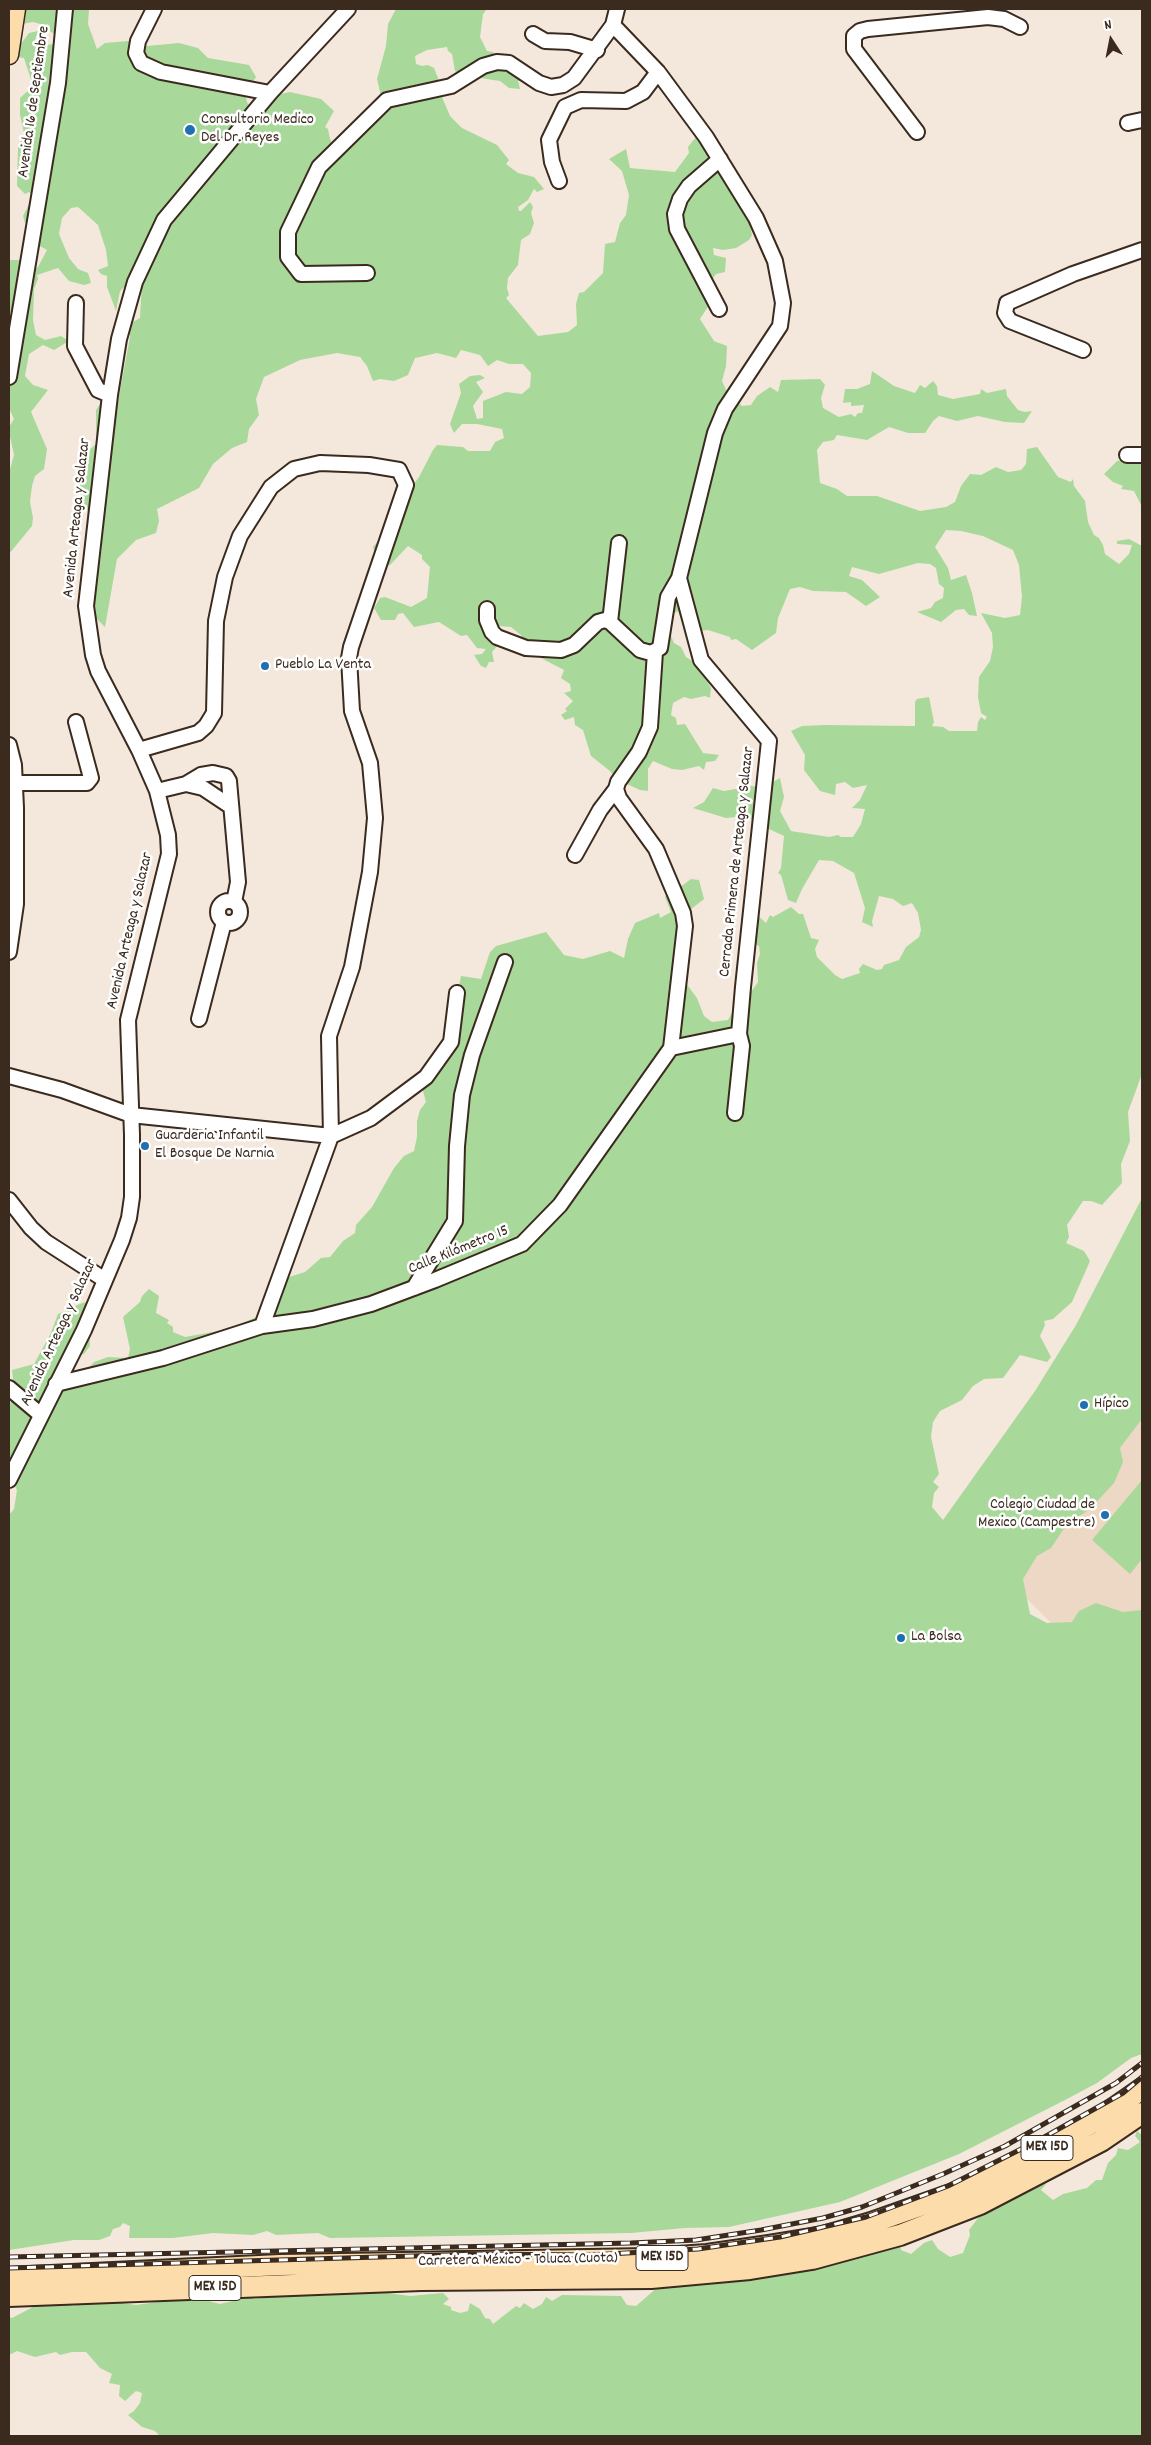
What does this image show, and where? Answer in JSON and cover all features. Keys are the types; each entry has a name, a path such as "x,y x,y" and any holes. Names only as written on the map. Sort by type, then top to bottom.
{"highway":[{"name":"Carretera México - Toluca (Cuota)","path":"9,2278 280,2265 640,2259 697,2256 823,2237 901,2214 973,2187 1096,2121 1142,2089"},
{"name":"Carretera México - Toluca (Cuota)","path":"9,2296 421,2280 651,2278 699,2275 812,2260 942,2220 980,2204 1041,2174 1101,2141 1142,2113"}],"main road":[{"path":"9,55 16,9"}],"street":[{"name":"Avenida 16 de Septiembre","path":"9,377 58,83 65,9"},
{"path":"167,9 153,12 138,41 136,53 141,64 161,72 270,94"},
{"name":"Avenida Arteaga y Salazar","path":"9,1480 105,1280 122,1240 131,1204 128,1020 169,854 168,835 157,791 139,750 92,656 86,606 110,396 120,339 135,282 164,220 270,94 348,9"},
{"path":"367,274 301,274 288,257 288,232 319,167 387,100 451,86 483,66 497,62 509,63 539,83 551,87 563,85 574,78 596,50 613,25 617,9"},
{"path":"917,132 854,49 854,36 860,30 956,15 1004,19 1020,27"},
{"path":"575,855 600,810 616,789 618,782 639,752 650,727 655,652 661,645 668,597 679,578 715,432 725,409 780,326 783,303 775,261 766,236 720,159 658,72 613,25"},
{"path":"533,34 545,40 570,42 596,50"},
{"path":"559,181 552,162 549,140 565,107 581,100 626,101 643,92 658,72"},
{"path":"1128,123 1142,120"},
{"path":"719,309 677,229 675,214 680,199 689,186 720,159"},
{"path":"1083,350 1010,321 1005,313 1007,303 1073,274 1142,250"},
{"path":"76,303 75,346 98,390 110,396"},
{"path":"1126,455 1142,455"},
{"path":"139,750 198,733 206,726 214,713 216,621 225,577 240,536 271,487 294,469 320,463 370,465 399,470 406,485 351,647 349,658 352,711 370,763 375,818 370,872 352,967 329,1036 332,1136 262,1326"},
{"path":"610,622 618,543"},
{"name":"Cerrada Primera de Arteaga y Salazar","path":"679,578 701,660 769,741 739,1034"},
{"path":"487,610 489,628 497,637 526,648 561,650 574,645 601,620 610,622 640,650 648,653 655,652"},
{"path":"15,783 87,783 91,778 76,722"},
{"path":"9,744 14,765 15,783 16,904 9,952"},
{"path":"157,791 186,784 201,775 213,773 226,776 231,789 230,806 238,882 234,902 228,900 219,907 218,913 224,922 199,1019"},
{"path":"186,784 203,788 230,806"},
{"path":"616,789 619,798 656,849 682,913 685,926 670,1048 739,1034 742,1046 735,1113"},
{"path":"414,1288 455,1221 457,1146 462,1095 472,1055 505,962"},
{"path":"9,1076 62,1090 131,1115 332,1136 371,1118 426,1077 450,1042 457,993"},
{"name":"Calle Kilómetro 15","path":"56,1384 163,1358 262,1326 313,1319 371,1304 522,1244 560,1205 670,1048"},
{"path":"9,1200 31,1228 46,1242 105,1280"},
{"path":"9,1388 41,1415"}],"shaded area":[{"name":"Colegio Ciudad de Mexico (Campestre)","path":"1142,1419 1142,1618 1070,1642 1014,1586"}],"green space":[{"path":"17,9 89,9 88,24 97,49 105,43 139,40 147,46 179,43 198,48 208,58 249,65 256,77 245,93 251,109 266,97 290,92 321,99 334,111 325,127 328,129 335,149 351,133 381,96 377,79 386,46 388,24 396,9 487,9 483,14 480,37 487,51 493,52 494,59 534,80 518,81 520,89 509,88 500,81 467,76 455,71 452,54 448,51 447,47 427,50 415,56 416,64 428,65 434,68 440,83 442,97 450,116 462,128 497,145 509,160 506,164 518,173 534,177 544,189 537,192 534,189 528,200 518,207 519,211 521,211 530,202 533,207 531,213 534,223 530,234 521,240 518,265 508,278 507,288 509,295 506,298 538,336 568,332 577,325 576,304 579,293 584,292 603,273 605,244 615,242 620,223 626,215 629,195 622,171 609,159 626,149 630,168 675,172 689,153 688,147 699,133 748,214 752,235 749,240 736,248 723,250 713,248 714,255 726,258 725,272 716,274 710,282 711,302 700,319 714,341 727,346 726,366 722,381 726,390 742,406 751,405 757,396 770,387 778,392 781,380 820,379 825,385 821,398 823,408 839,417 851,414 855,417 858,413 862,413 864,405 851,406 851,402 843,403 845,389 857,389 870,384 872,371 894,386 915,393 920,385 925,388 933,381 937,386 938,395 953,399 980,394 981,389 987,393 1006,389 1007,396 1018,410 1032,411 1024,423 1005,422 978,416 957,421 939,416 925,433 908,433 889,427 867,440 837,435 834,440 823,442 817,450 820,483 837,489 847,496 877,496 920,511 946,507 955,502 961,486 970,474 981,475 996,467 1008,472 1021,470 1026,464 1027,449 1037,447 1058,477 1071,482 1073,479 1074,486 1085,501 1088,522 1094,535 1099,538 1103,545 1105,554 1119,564 1129,554 1132,545 1117,544 1117,541 1129,539 1142,546 1142,1074 1128,1112 1130,1141 1121,1164 1122,1183 1102,1205 1091,1201 1083,1201 1067,1225 1069,1237 1066,1243 1084,1251 1090,1261 1072,1302 1053,1319 1044,1321 1045,1325 1040,1336 1051,1357 1047,1362 1020,1355 1003,1378 984,1379 973,1386 962,1400 940,1411 933,1422 931,1437 939,1474 933,1482 939,1487 934,1493 932,1507 943,1520 1035,1391 1076,1325 1142,1198 1142,1419 1120,1448 1123,1462 1114,1483 1090,1509 1067,1524 1051,1548 1037,1556 1023,1579 1030,1614 1047,1623 1072,1622 1079,1611 1096,1603 1123,1612 1142,1610 1142,2054 1131,2058 1097,2083 959,2154 840,2202 729,2227 685,2228 631,2233 330,2238 318,2233 276,2235 267,2231 253,2235 213,2233 173,2238 129,2238 130,2226 123,2223 120,2227 113,2229 110,2236 99,2240 74,2240 9,2250 9,1515 14,1509 17,1490 13,1482 9,1485 9,1409 14,1387 12,1370 34,1364 50,1335 58,1314 82,1303 94,1301 89,1320 90,1346 84,1354 69,1356 67,1375 81,1377 94,1362 108,1357 128,1358 130,1349 123,1317 140,1302 142,1296 149,1289 159,1296 156,1313 169,1320 167,1323 173,1327 173,1332 185,1337 229,1329 263,1314 263,1301 267,1291 283,1279 305,1272 321,1258 330,1257 343,1241 355,1233 356,1225 372,1207 394,1168 404,1156 414,1151 417,1137 417,1121 420,1110 426,1102 423,1091 425,1083 450,1031 452,997 448,992 458,991 461,976 481,979 490,952 496,946 546,932 564,955 583,959 610,951 624,958 628,939 635,923 659,913 660,918 671,912 665,897 669,890 683,885 691,879 699,880 704,899 690,910 685,932 682,978 697,998 704,1016 712,1022 728,1020 740,997 751,992 758,982 757,963 760,954 759,946 753,943 756,932 751,929 755,913 766,923 770,915 773,917 791,907 799,914 803,914 811,938 819,940 815,949 817,957 835,975 842,979 860,973 859,969 863,964 877,970 882,969 884,965 899,960 906,947 919,937 921,930 918,913 912,903 903,906 893,899 879,896 872,921 873,927 862,922 865,908 854,873 833,861 819,860 796,903 788,900 781,875 778,873 781,868 784,836 754,822 748,816 726,818 693,808 704,802 713,788 724,791 752,786 762,788 780,778 784,797 780,811 791,831 829,837 838,835 841,837 853,837 861,824 865,809 852,808 860,800 867,785 853,788 845,782 836,784 835,795 820,791 804,770 805,755 791,731 802,726 825,725 915,726 915,702 917,699 929,697 934,722 932,726 943,727 949,731 977,731 978,722 981,717 985,720 987,717 981,713 978,697 979,677 990,661 993,647 992,633 981,613 1005,618 1020,615 1022,597 1019,565 1013,550 983,536 946,530 935,547 948,568 951,580 966,575 977,616 969,615 964,609 956,610 941,622 917,612 931,608 935,602 943,598 944,588 939,584 936,568 930,564 918,563 879,574 852,567 849,576 862,580 880,597 866,606 846,592 813,591 800,587 790,589 778,618 776,633 752,650 736,639 731,640 730,637 708,630 697,631 690,638 687,635 678,611 671,615 667,627 674,643 681,647 686,657 697,664 711,688 710,698 705,696 691,699 684,697 673,703 671,715 676,718 677,725 685,724 703,753 719,755 715,761 706,762 704,770 699,766 682,770 672,769 653,761 648,769 648,791 640,790 616,779 610,771 591,756 583,730 575,725 574,717 565,720 561,715 567,711 565,709 573,701 564,693 571,691 570,684 561,678 564,670 537,656 536,644 512,641 522,636 511,627 499,626 489,622 501,642 492,652 494,662 489,662 486,668 481,666 474,655 482,654 486,649 477,648 467,635 461,636 439,622 414,627 403,613 398,614 395,620 381,620 374,608 380,598 385,597 411,607 427,598 430,567 422,559 422,555 408,546 390,565 380,566 373,547 379,540 386,522 419,477 433,450 437,445 463,447 468,451 490,451 495,442 504,438 502,429 477,424 462,424 454,433 450,424 461,393 459,384 470,376 480,375 485,378 476,382 483,392 473,406 477,419 483,418 483,401 506,392 522,394 530,387 531,373 523,364 509,364 497,360 488,366 480,355 461,350 456,358 437,353 415,358 408,375 394,381 380,379 373,381 367,366 360,357 337,353 300,360 264,377 256,399 259,415 249,429 247,442 232,448 213,464 199,488 157,509 159,521 156,533 136,540 117,559 105,627 96,618 93,581 100,563 102,544 95,531 92,517 81,501 76,468 81,457 96,444 96,410 100,404 118,401 130,337 129,324 140,318 142,280 147,248 134,264 133,279 120,291 116,311 107,287 107,276 101,274 98,270 108,266 106,250 98,225 78,207 71,208 62,218 59,234 69,258 78,269 88,273 91,283 84,285 69,281 58,268 37,275 38,279 34,289 33,320 36,335 45,340 61,336 69,341 54,350 43,345 29,354 25,376 33,385 48,390 31,412 47,449 44,469 35,476 32,486 30,502 33,518 32,526 9,554 9,473 14,455 9,427 14,419 9,408 9,260 20,260 33,271 38,267 47,250 38,245 38,226 25,223 23,216 30,202 35,198 29,192 25,194 17,186 18,148 24,133 20,115 20,98 33,86 24,58 17,57 20,45 29,33 38,31 33,46 56,44 56,35 43,27 44,25 33,22 22,24"},
{"path":"1142,455 1142,507 1134,491 1121,489 1123,486 1113,482 1104,474 1117,461"},
{"path":"1142,1480 1142,1559 1130,1574 1092,1540"},
{"path":"1137,2131 1142,2135 1142,2436 160,2436 155,2431 142,2427 128,2415 140,2403 142,2393 136,2391 125,2401 119,2396 120,2385 109,2383 112,2374 100,2368 86,2352 72,2352 60,2355 56,2352 35,2357 17,2351 9,2355 9,2317 12,2318 33,2307 62,2303 74,2306 81,2301 104,2297 115,2302 136,2305 178,2299 201,2299 220,2304 250,2297 255,2299 285,2294 323,2296 366,2290 410,2296 443,2293 449,2299 443,2304 451,2307 451,2310 460,2313 468,2311 470,2303 480,2309 485,2318 490,2319 493,2324 516,2306 520,2308 524,2303 533,2309 542,2304 546,2297 552,2301 562,2295 621,2296 627,2305 636,2306 659,2286 708,2283 900,2239 901,2250 911,2254 924,2243 932,2240 938,2249 950,2257 963,2253 970,2235 969,2230 978,2218 1036,2185 1046,2184 1041,2190 1053,2200 1063,2194 1087,2188 1096,2180 1102,2180 1108,2163 1116,2155 1118,2148 1128,2150 1140,2142 1135,2136"}],"railway":[{"path":"9,2257 631,2243 696,2240 761,2230 823,2218 862,2207 943,2174 1005,2146 1116,2083 1142,2063"},
{"path":"9,2268 480,2254 591,2255 698,2249 780,2237 866,2217 948,2186 1039,2140 1123,2093 1142,2077"}],"place":[{"name":"Consultorio Medico Del Dr. Reyes","path":"190,130"},
{"name":"Pueblo La Venta","path":"265,666"},
{"name":"Guarderia Infantil El Bosque De Narnia","path":"145,1146"},
{"name":"Hípico","path":"1084,1405"},
{"name":"Colegio Ciudad de Mexico (Campestre)","path":"1105,1515"},
{"name":"La Bolsa","path":"901,1638"}]}
